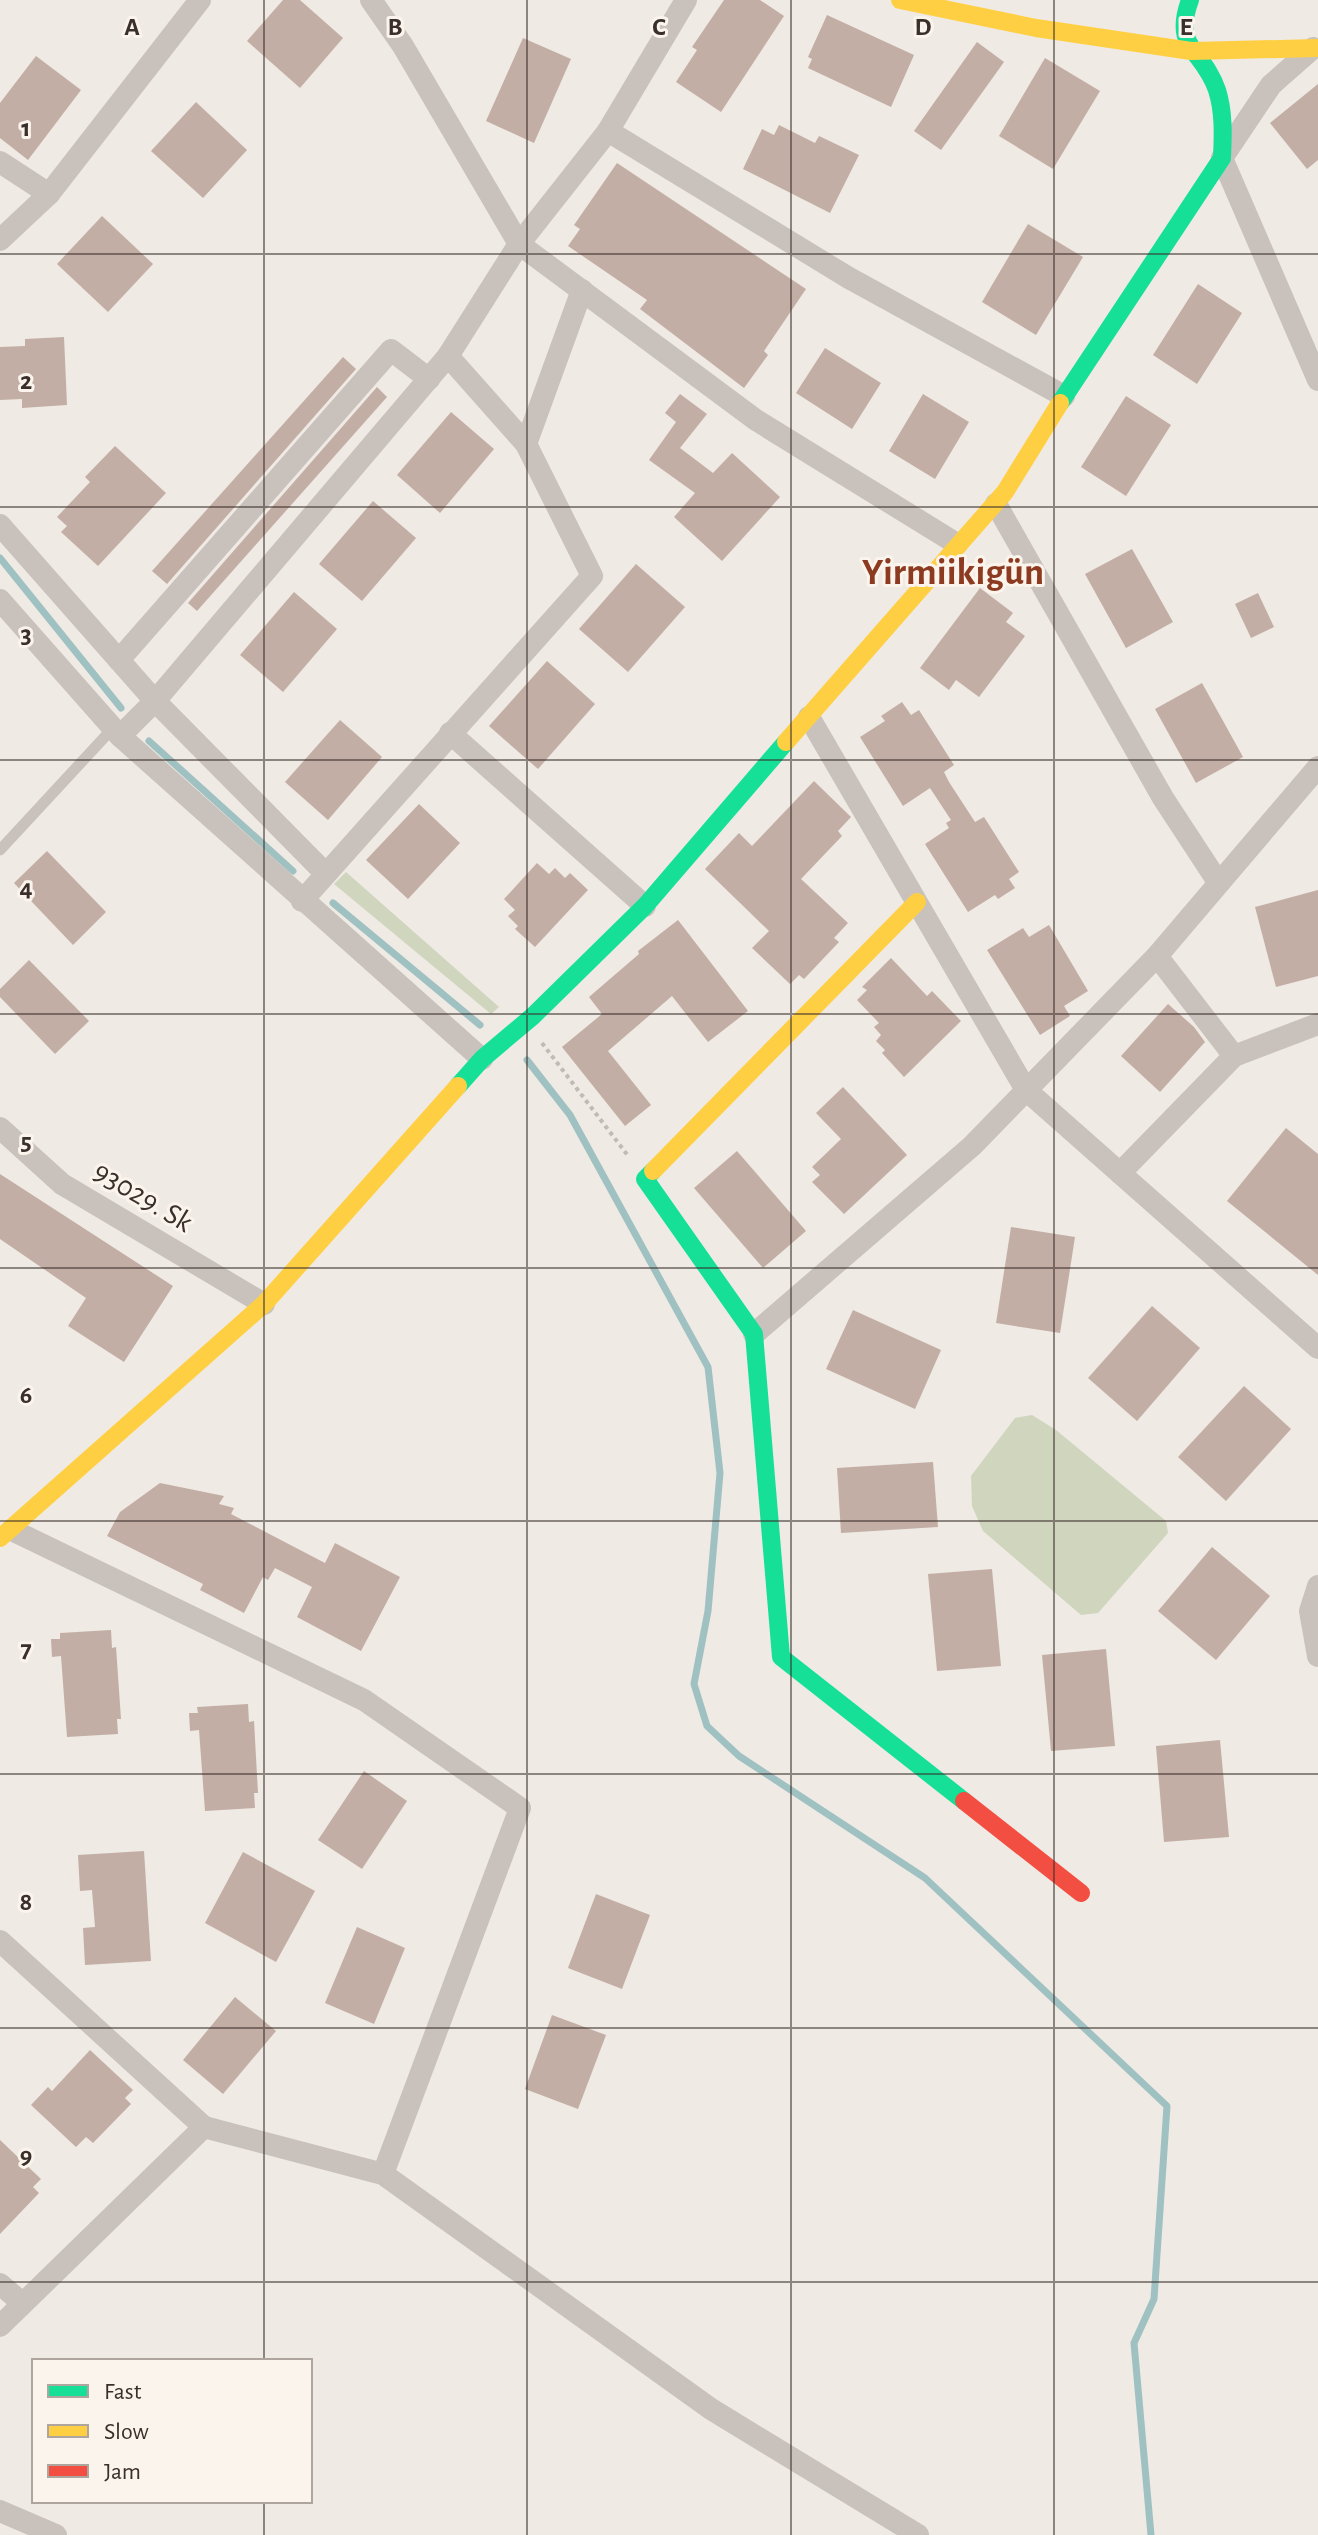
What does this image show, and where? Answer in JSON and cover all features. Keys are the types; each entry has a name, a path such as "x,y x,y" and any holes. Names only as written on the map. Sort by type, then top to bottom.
{"street":[{"path":"0,240 49,194 200,0"},
{"path":"371,0 403,46 519,244 756,420 957,544"},
{"path":"117,732 155,701 448,356 519,244 608,131 686,0"},
{"path":"900,0 1036,28 1191,51 1316,48"},
{"path":"1190,0 1183,14 1184,35 1191,51 1211,75 1224,113 1222,158 1318,380"},
{"path":"383,2174 520,1808 364,1700 6,1534 264,1304 482,1059 526,1022 645,906 957,544 996,504 1064,396 1271,85 1316,48"},
{"path":"608,131 849,278 1064,396"},
{"path":"0,162 49,194"},
{"path":"526,444 582,290"},
{"path":"119,660 391,350 429,379"},
{"path":"302,901 592,576 526,444 448,356"},
{"path":"996,504 1163,798 1218,882"},
{"path":"0,525 155,701 325,873"},
{"path":"0,600 117,732 302,901 482,1059"},
{"path":"809,717 1026,1090 1318,1348"},
{"path":"450,733 645,906"},
{"path":"754,1334 952,1164 1026,1090 1157,956 1318,767"},
{"path":"917,902 645,1179 754,1334 781,1657 1081,1893"},
{"path":"1157,956 1234,1056"},
{"path":"1120,1173 1234,1056 1318,1024"},
{"name":"93029. Sk","path":"0,1128 62,1184 264,1304"},
{"path":"1318,1586 1310,1611 1318,1656"},
{"path":"0,1941 204,2127 383,2174 711,2409 918,2535"},
{"path":"0,2326 204,2127"},
{"path":"0,2284 22,2303"},
{"path":"0,2511 56,2535"}],"lane":[{"path":"0,850 117,732"}],"path":[{"path":"526,1022 645,1179"}],"green space":[{"path":"346,872 499,1007 491,1014 334,884"},
{"path":"1032,1415 1056,1430 1166,1521 1168,1533 1098,1613 1081,1615 983,1531 972,1506 971,1476 1015,1418"}],"building":[{"path":"283,0 300,0 343,38 300,88 247,41"},
{"path":"724,0 760,0 784,16 721,112 676,82 697,50 692,47"},
{"path":"827,15 914,55 891,107 808,68 812,59 808,57"},
{"path":"523,38 571,59 534,143 486,121"},
{"path":"977,42 1004,62 941,150 914,131"},
{"path":"36,56 81,90 28,160 0,138 0,103"},
{"path":"1045,58 1100,91 1053,169 999,136"},
{"path":"1318,84 1318,160 1307,169 1270,123"},
{"path":"196,102 247,150 203,198 151,151"},
{"path":"779,125 815,143 819,136 859,155 830,213 743,169 762,129 774,135"},
{"path":"617,163 806,289 764,351 768,355 744,388 640,309 647,300 568,246 580,229 574,225"},
{"path":"102,216 153,264 108,312 57,264"},
{"path":"1028,224 1083,257 1036,335 982,302"},
{"path":"1198,284 1242,313 1197,384 1153,355"},
{"path":"64,337 67,405 22,408 22,399 0,400 0,347 25,346 25,339"},
{"path":"825,348 881,383 852,429 796,393"},
{"path":"343,357 356,369 167,584 152,571"},
{"path":"377,387 387,397 197,611 188,603"},
{"path":"680,394 707,414 680,448 713,473 732,453 780,497 722,561 674,517 695,493 649,460 676,422 665,413"},
{"path":"923,394 969,422 935,479 889,451"},
{"path":"1126,396 1171,425 1126,496 1081,467"},
{"path":"451,412 494,449 440,513 397,475"},
{"path":"115,446 166,493 98,566 61,532 67,526 57,517 90,482 85,477"},
{"path":"373,501 416,538 362,601 319,564"},
{"path":"1132,549 1173,622 1126,648 1085,574"},
{"path":"636,564 685,607 628,672 579,629"},
{"path":"980,588 1013,613 1006,622 1025,636 979,697 956,680 949,690 920,668"},
{"path":"294,592 337,629 283,692 240,655"},
{"path":"1258,593 1274,627 1251,638 1235,604"},
{"path":"547,661 595,704 538,769 489,726"},
{"path":"1202,683 1243,757 1196,783 1155,709"},
{"path":"902,702 911,715 919,710 954,765 944,772 949,782 975,822 984,817 1019,872 1009,879 1015,888 998,899 995,895 968,912 925,844 949,828 946,823 951,820 930,788 903,806 860,737 885,721 881,716"},
{"path":"340,720 382,757 328,820 285,782"},
{"path":"814,781 851,817 838,831 842,836 801,879 848,923 834,938 839,942 804,979 799,975 790,984 752,948 769,931 705,869 739,833 752,846"},
{"path":"419,804 460,843 408,899 366,860"},
{"path":"47,851 106,912 73,945 14,883"},
{"path":"537,863 549,874 555,868 565,878 570,873 588,890 535,947 515,929 518,926 508,916 515,910 504,899"},
{"path":"1318,890 1318,976 1276,987 1255,907"},
{"path":"678,920 748,1011 708,1042 672,996 608,1051 651,1105 625,1126 562,1047 602,1014 589,997 639,954 638,951"},
{"path":"1049,925 1088,991 1064,1006 1070,1016 1040,1035 987,950 1023,928 1029,937"},
{"path":"891,958 927,996 932,991 961,1021 904,1077 882,1053 885,1050 876,1041 881,1035 874,1027 879,1023 857,1000 867,990 862,987"},
{"path":"29,960 89,1021 55,1054 0,997 0,989"},
{"path":"1168,1004 1194,1027 1205,1042 1160,1092 1121,1056"},
{"path":"843,1087 907,1155 844,1214 812,1182 820,1175 812,1167 841,1139 816,1113"},
{"path":"1286,1128 1318,1154 1318,1275 1227,1201"},
{"path":"737,1151 806,1231 763,1268 694,1188"},
{"path":"0,1174 173,1286 124,1362 68,1326 86,1298 0,1239"},
{"path":"1011,1227 1075,1237 1060,1333 996,1323"},
{"path":"1152,1306 1200,1348 1137,1421 1088,1378"},
{"path":"853,1310 941,1350 915,1409 826,1369"},
{"path":"1244,1386 1291,1429 1226,1501 1178,1457"},
{"path":"933,1462 938,1527 841,1533 837,1468"},
{"path":"160,1483 224,1496 219,1504 234,1508 231,1514 325,1563 335,1543 400,1577 361,1651 297,1617 312,1587 275,1568 268,1580 263,1577 244,1613 200,1590 203,1584 107,1536 120,1512"},
{"path":"1212,1547 1270,1596 1216,1660 1158,1611"},
{"path":"992,1569 1001,1666 937,1671 928,1574"},
{"path":"111,1630 112,1648 116,1647 121,1719 117,1719 118,1734 67,1737 61,1656 52,1657 51,1639 60,1639 60,1633"},
{"path":"1106,1649 1115,1746 1051,1751 1042,1655"},
{"path":"248,1704 249,1722 254,1721 258,1793 254,1793 255,1808 205,1811 199,1730 190,1731 189,1713 198,1713 197,1707"},
{"path":"1220,1740 1229,1837 1164,1842 1156,1746"},
{"path":"364,1771 407,1801 362,1869 318,1840"},
{"path":"144,1851 151,1961 85,1965 83,1928 95,1927 92,1890 80,1891 78,1855"},
{"path":"243,1852 315,1891 276,1962 205,1923"},
{"path":"596,1894 650,1915 622,1989 568,1968"},
{"path":"357,1927 405,1948 374,2024 325,2003"},
{"path":"235,1997 276,2031 223,2094 183,2060"},
{"path":"552,2015 606,2035 578,2109 525,2089"},
{"path":"90,2050 133,2090 125,2098 131,2104 93,2143 86,2137 76,2147 31,2105 48,2087 52,2091"},
{"path":"0,2140 41,2179 33,2187 39,2193 0,2234"}],"waterway":[{"path":"0,558 121,708"},
{"path":"149,741 293,871"},
{"path":"333,903 480,1025"},
{"path":"527,1060 570,1115 708,1367 720,1473 708,1611 694,1684 707,1726 739,1756 925,1878 1167,2106 1154,2299 1134,2343 1151,2535"}],"traffic: fast":[{"path":"1060,403 1222,158 1222,115 1217,90 1187,39 1185,16 1190,0"},
{"path":"458,1086 482,1059 533,1016 645,906 786,742"},
{"path":"653,1171 645,1179 754,1334 781,1657 964,1801"}],"traffic: slow":[{"path":"900,0 1036,28 1191,51 1318,48"},
{"path":"786,742 1005,492 1060,403"},
{"path":"653,1171 917,902"},
{"path":"0,1538 264,1304 458,1086"}],"traffic: jam":[{"path":"964,1801 1081,1893"}],"district":[{"name":"Yirmiikigün","path":"953,573"}]}
